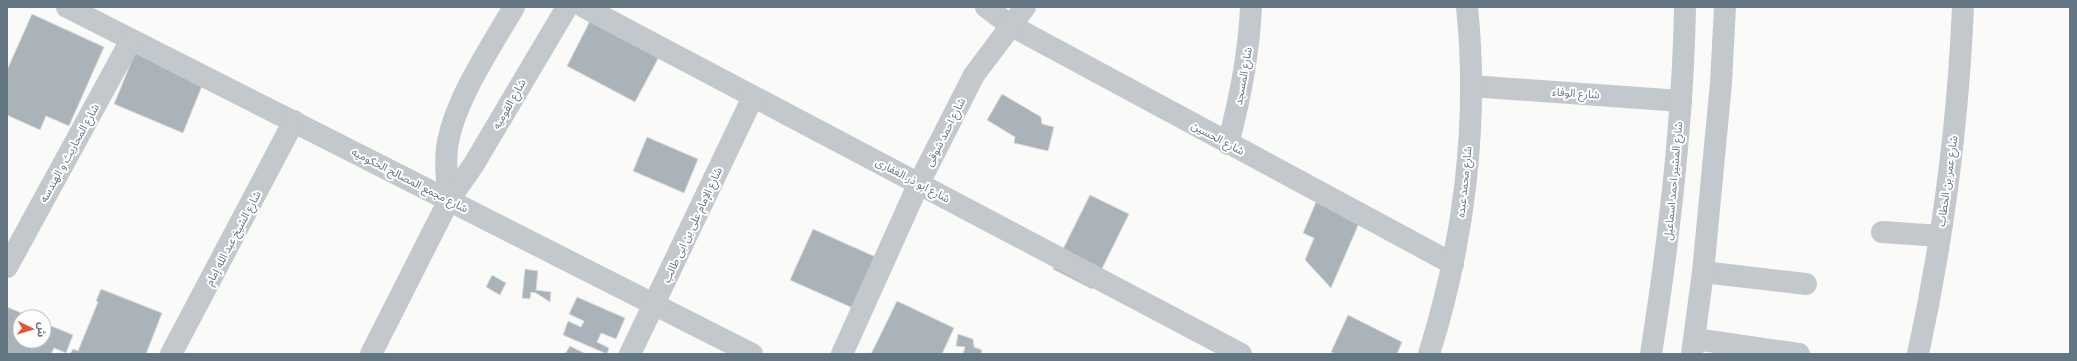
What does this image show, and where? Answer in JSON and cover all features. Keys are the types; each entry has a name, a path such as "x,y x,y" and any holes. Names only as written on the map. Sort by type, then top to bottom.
{"street":[{"name":"شارع مجمع المصالح الحكوميه","path":"67,7 752,354"},
{"path":"449,200 446,174 448,147 453,122 477,72 514,7"},
{"name":"شارع القوميه","path":"371,354 449,200 474,164 567,7"},
{"name":"شارع ابو ذر الغفارى","path":"584,7 1241,354"},
{"name":"شارع الحسين","path":"986,7 1010,26 1454,264"},
{"name":"شارع احمد شوقى","path":"842,354 919,183 974,75 1026,7"},
{"name":"شارع المسجد","path":"1228,144 1241,91 1250,37 1251,7"},
{"name":"شارع محمد عبده","path":"1429,354 1454,264 1464,199 1468,156 1471,86 1467,7"},
{"name":"شارع المشير احمد اسماعيل","path":"1651,354 1664,272 1681,101 1685,7"},
{"path":"1725,7 1722,83 1703,272 1693,347 1799,354"},
{"name":"شارع عمر بن الخطاب","path":"1918,354 1940,236 1954,137 1961,61 1963,7"},
{"name":"شارع المحاريث و الهندسه","path":"7,267 131,40"},
{"name":"شارع الوفاء","path":"1471,86 1681,101"},
{"name":"شارع الإمام على بن ابى طالب","path":"630,354 753,96"},
{"name":"شارع الشيخ عبد الله إمام","path":"171,354 294,122"},
{"path":"1882,232 1940,236"},
{"path":"1703,272 1806,284"}],"building":[{"path":"32,14 104,47 69,126 46,116 40,130 7,115 7,70"},
{"path":"591,19 660,55 635,102 567,66"},
{"path":"135,53 204,81 183,133 114,104"},
{"path":"1002,94 1041,117 1042,124 1054,127 1048,151 1014,143 1015,137 987,120"},
{"path":"647,137 698,159 684,193 633,171"},
{"path":"1090,195 1129,214 1092,289 1053,269"},
{"path":"1316,202 1360,221 1331,288 1305,260 1314,238 1303,233"},
{"path":"813,229 878,258 855,309 790,280"},
{"path":"525,269 538,271 536,290 551,292 550,302 536,293 531,292 530,299 522,298"},
{"path":"492,275 506,283 500,295 486,287"},
{"path":"101,289 162,313 146,354 70,354 73,349 78,351 98,302 96,301"},
{"path":"577,297 625,318 616,339 601,333 597,342 609,348 607,354 563,335 568,321 581,327 584,321 569,314"},
{"path":"897,301 954,328 942,354 871,354"},
{"path":"7,307 12,309 12,349 52,349 52,326 73,335 66,353 54,348 51,354 7,354"},
{"path":"1348,315 1402,342 1397,354 1335,354 1331,352"},
{"path":"958,334 973,339 974,347 982,350 981,354 963,354 965,347 956,346"},
{"path":"570,346 586,354 565,354"}]}
